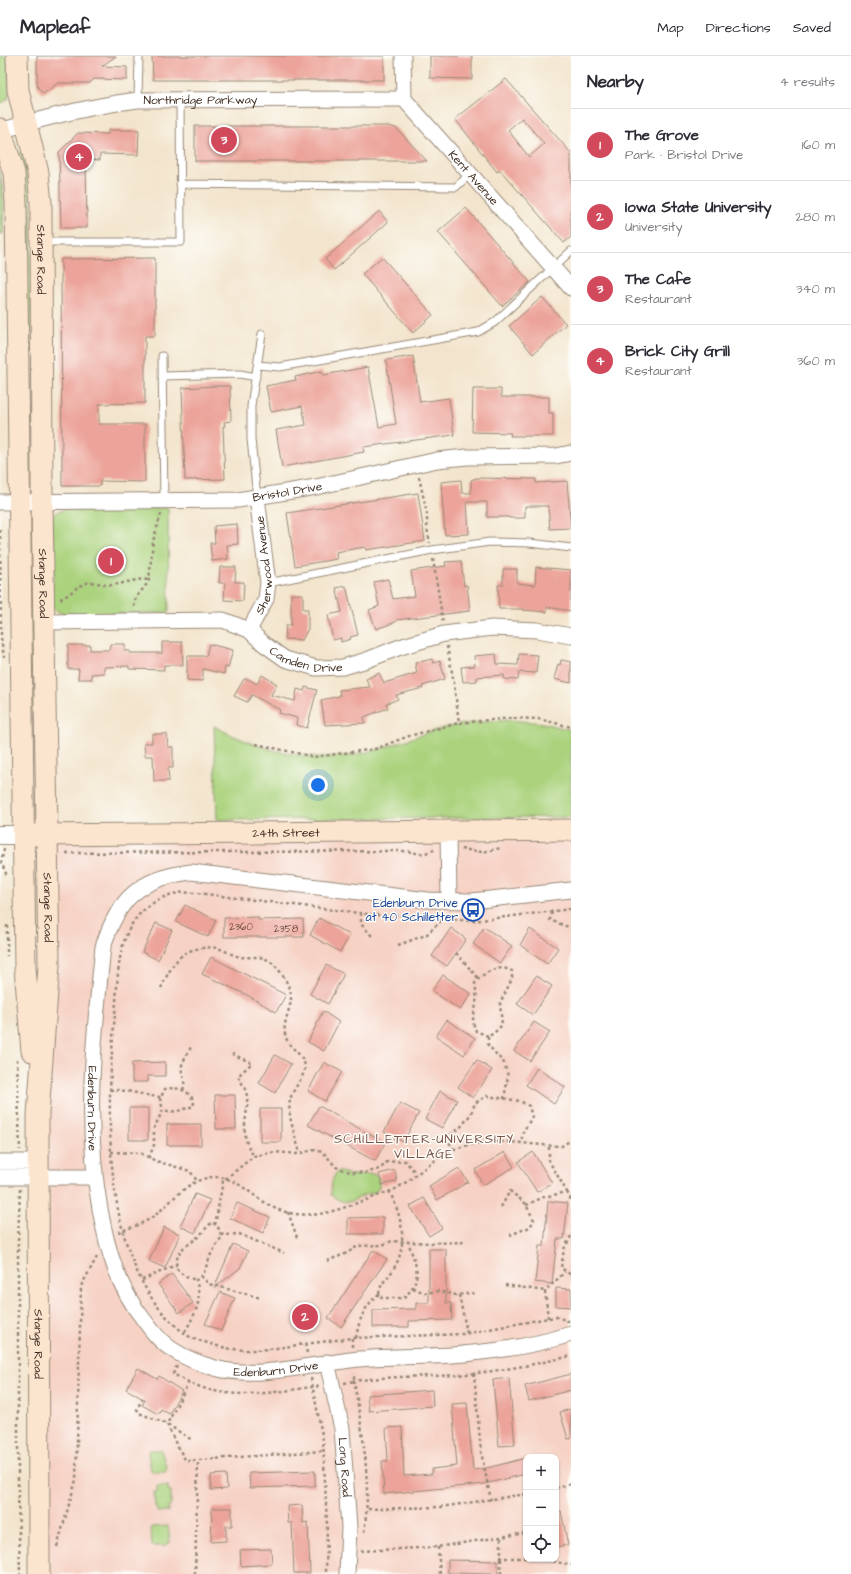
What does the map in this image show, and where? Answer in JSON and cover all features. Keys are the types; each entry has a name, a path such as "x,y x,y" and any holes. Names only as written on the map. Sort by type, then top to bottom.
{"main road":[{"name":"Stange Road","path":"17,56 18,90 38,173 41,203 42,501 49,966 32,1174 39,1574"},
{"name":"Stange Road","path":"0,130 14,173 16,202 10,502 23,835 25,968 38,1114"},
{"name":"24th Street","path":"23,835 571,830"}],"street":[{"path":"403,56 404,99"},
{"name":"Northridge Parkway","path":"0,130 56,114 100,105 138,100 404,99"},
{"name":"Kent Avenue","path":"404,99 571,288"},
{"name":"Bristol Drive","path":"10,502 238,500 257,498 415,464 467,457 556,456 571,453"},
{"name":"Sherwood Avenue","path":"249,630 266,599 268,583 257,498"},
{"name":"Camden Drive","path":"45,622 223,620 249,630 264,644 285,659 316,668 343,666 367,660 400,647 444,634 492,628 537,630 571,636"},
{"path":"448,831 449,901"},
{"name":"24th Street","path":"2,849 23,835"},
{"name":"Edenburn Drive","path":"571,890 472,901 449,901 428,900 191,872 169,874 145,885 131,895 119,909 108,928 103,947 91,1075 90,1117 94,1177 106,1242 121,1283 136,1311 154,1332 172,1350 192,1360 217,1369 250,1373 363,1358 472,1354 571,1334"},
{"path":"0,1162 32,1174"},
{"path":"0,1177 32,1174 94,1177"},
{"name":"Long Road","path":"327,1362 342,1429 349,1527 357,1551 347,1574"}],"lane":[{"path":"138,56 138,100"},
{"path":"41,242 181,242 180,100"},
{"path":"180,184 456,187 470,174"},
{"path":"258,366 280,367 478,332 495,322 571,251"},
{"path":"257,498 250,439 251,406 262,334"},
{"path":"162,356 162,501"},
{"path":"162,376 240,374 256,377"},
{"path":"268,583 432,550 490,542 530,543 571,548"}],"path":[{"path":"415,464 425,500 427,528 432,550 444,634 454,683 459,723"},
{"path":"134,607 137,595 146,586 149,580 153,541 161,515 162,501"},
{"path":"57,598 65,597 78,586 92,581 113,585 130,580 149,580"},
{"path":"256,744 314,757 347,754 375,749 409,736 459,723 511,718 539,719 571,727"},
{"path":"2,849 2,866 7,876"},
{"path":"74,853 402,851 417,855 437,849"},
{"path":"571,910 472,921 362,913 197,893 176,893 144,910 132,923 124,939 115,1018 110,1090 111,1152 116,1198 128,1251 158,1308 192,1338 231,1350 260,1350 356,1338 467,1333 548,1318 557,1317 568,1321 571,1319"},
{"path":"552,912 550,920 571,928"},
{"path":"362,913 361,924 372,936"},
{"path":"398,945 426,935 443,919"},
{"path":"161,988 174,964 185,953 199,949 216,948 239,957 263,958 275,966 284,977 290,989 292,1001 286,1022 285,1034 288,1043 303,1058 305,1069 290,1100 291,1117 300,1153"},
{"path":"456,953 479,979"},
{"path":"506,968 512,971 512,978 500,1003 502,1025 493,1034 488,1036 476,1031 472,1023 476,1002 475,983 494,969 506,968"},
{"path":"488,1036 488,1046 504,1063 508,1076 504,1099"},
{"path":"183,1090 186,1082 182,1065 191,1047"},
{"path":"232,1054 252,1063 238,1076 247,1094 247,1109 244,1122 245,1135 249,1149 254,1156"},
{"path":"174,1087 183,1090 190,1095 194,1101 194,1106 184,1107 179,1112 171,1113 161,1109 161,1097 165,1089 174,1087"},
{"path":"110,1090 124,1090 147,1096 161,1097"},
{"path":"454,1150 448,1140 450,1135 471,1114 475,1103 487,1096 520,1101 529,1106 532,1118 523,1132 521,1143"},
{"path":"149,1158 154,1145 154,1128 163,1110"},
{"path":"57,1553 57,1546 76,1480 81,1286 106,1242 113,1234 153,1217 185,1187 197,1181 215,1177 226,1180 248,1190 278,1210 323,1214 352,1206 396,1189 445,1153 468,1145 493,1141 562,1146 571,1140"},
{"path":"549,1146 549,1161 571,1200"},
{"path":"215,1225 217,1206 224,1181 254,1156 275,1152 300,1153 314,1150 322,1152 336,1167 350,1172 364,1173 380,1169 387,1162 394,1160 405,1161 416,1173"},
{"path":"111,1152 140,1153 149,1158 190,1171 197,1181"},
{"path":"20,1574 18,1376 32,1174"},
{"path":"356,1338 361,1314 370,1301 378,1294 380,1287 395,1268 401,1240 401,1220 398,1209 389,1191"},
{"path":"501,1207 510,1191 526,1205 534,1220 530,1228 510,1235"},
{"path":"526,1205 544,1197 567,1192"},
{"path":"288,1212 298,1240"},
{"path":"213,1222 220,1230 221,1238 211,1254 201,1276 196,1280 184,1276 176,1268 177,1255 183,1247 198,1237 207,1226 213,1222"},
{"path":"221,1235 239,1234 284,1253"},
{"path":"571,1236 564,1249 561,1259 561,1268 571,1275"},
{"path":"327,1261 347,1253 358,1246 401,1240 431,1244 465,1242"},
{"path":"378,1294 382,1298 404,1298 416,1282 417,1266 408,1241"},
{"path":"142,1280 176,1265"},
{"path":"545,1291 565,1272"},
{"path":"201,1276 209,1284 262,1298"},
{"path":"185,1332 198,1308 200,1292 196,1280"},
{"path":"505,1285 545,1291"},
{"path":"412,1288 425,1293 437,1291 459,1295 474,1293"},
{"path":"545,1291 548,1318"},
{"path":"459,1295 467,1333"},
{"path":"305,1344 324,1451 327,1525 326,1574"},
{"path":"362,1539 368,1509 366,1466 354,1381 377,1378 474,1373 510,1369 571,1356"},
{"path":"474,1373 481,1452 491,1500"},
{"path":"167,1424 189,1382"},
{"path":"143,1398 137,1409 139,1413 167,1424 192,1440"},
{"path":"167,1424 186,1461 324,1451"},
{"path":"195,1574 198,1461"},
{"path":"559,1487 571,1484"},
{"path":"368,1509 440,1506 523,1495"},
{"path":"357,1551 438,1547 523,1534"},
{"path":"501,1538 501,1574"},
{"path":"438,1547 440,1574"},
{"path":"501,1558 523,1558"},
{"path":"556,1562 571,1565"}],"shaded area":[{"path":"571,830 571,1574 40,1574 47,835"}],"green space":[{"path":"0,56 8,56 9,95 8,99 2,103 0,102"},
{"path":"25,152 31,181 32,475 24,476 17,154"},
{"path":"0,171 4,200 3,234 0,234"},
{"path":"168,508 169,613 66,614 60,613 52,607 51,590 54,579 54,543 50,519 55,513 66,509"},
{"path":"33,528 36,719 34,719 26,648 24,529"},
{"path":"511,720 543,723 571,730 571,817 217,820 214,726 252,743 271,749 291,754 331,757 372,751 443,728 475,723"},
{"path":"338,1171 351,1175 374,1174 379,1178 379,1187 374,1193 369,1193 350,1202 338,1200 331,1195 331,1185"},
{"path":"150,1450 161,1450 167,1469 165,1472 154,1472 151,1470 148,1453"},
{"path":"157,1486 168,1486 168,1491 171,1492 171,1505 168,1506 168,1512 157,1512 155,1507 154,1492 157,1492"},
{"path":"168,1526 170,1543 167,1543 167,1546 152,1546 151,1527"}],"building":[{"path":"37,56 116,56 102,66 127,67 127,80 94,79 90,83 58,83 43,94 37,86"},
{"path":"152,56 384,56 384,80 153,80"},
{"path":"430,56 472,56 472,79 430,78"},
{"path":"506,79 571,153 571,237 564,243 500,170 497,172 455,119","holes":["522,118 544,144 529,157 508,130"]},
{"path":"195,126 388,126 396,128 427,161 195,161"},
{"path":"108,130 139,130 138,155 100,154 100,160 86,159 87,228 61,228 59,152 78,133 108,134"},
{"path":"466,208 530,282 502,306 438,232"},
{"path":"379,211 388,222 334,270 325,259"},
{"path":"382,257 433,315 413,333 362,274"},
{"path":"155,258 155,336 145,336 145,403 99,404 99,424 145,424 145,482 100,481 100,486 62,486 61,259"},
{"path":"542,297 566,324 533,354 509,326"},
{"path":"413,356 420,402 449,398 454,435 363,447 364,452 282,467 276,430 306,425 302,406 271,412 266,386 296,380 295,377 322,371 323,375 368,367 379,427 396,424 386,360"},
{"path":"230,386 231,421 224,422 225,426 223,426 225,479 185,480 182,388"},
{"path":"473,389 501,389 501,397 549,397 549,413 553,413 553,436 510,436 511,433 472,432"},
{"path":"476,478 536,479 536,483 567,481 571,528 550,529 548,506 525,506 525,518 487,517 487,502 467,502 469,534 445,535 441,482 461,480 462,493 471,493 471,480"},
{"path":"418,493 425,541 366,550 365,547 336,552 337,559 295,566 287,513"},
{"path":"237,524 238,544 227,545 228,559 212,561 210,543 215,543 214,526"},
{"path":"461,561 464,586 467,585 470,611 396,620 396,622 376,629 369,610 379,606 374,582 388,579 393,599 415,596 411,571 446,566 445,562"},
{"path":"220,567 236,567 235,582 244,582 243,601 224,600 225,583 219,583"},
{"path":"536,567 571,570 571,611 547,607 547,612 523,610 524,609 499,609 498,585 503,585 503,569 517,569 517,583 535,585"},
{"path":"346,586 358,635 341,642 341,638 333,640 328,615 342,612 336,588"},
{"path":"291,594 303,594 303,609 308,609 308,629 302,640 285,639 286,625 291,625"},
{"path":"162,642 182,642 183,665 164,665 164,670 129,669 129,666 104,667 104,673 91,674 92,679 78,679 79,669 68,669 68,645 90,645 90,650 109,650 110,644 125,644 125,651 130,651 130,653 162,653"},
{"path":"209,644 233,650 228,668 225,667 224,674 203,669 203,681 187,680 187,656 206,656"},
{"path":"496,654 497,664 518,665 519,654 538,655 536,673 519,672 518,680 504,679 504,675 477,677 477,681 463,682 461,667 475,666 474,656"},
{"path":"432,659 433,663 440,661 445,679 422,686 423,688 396,695 398,699 386,704 388,708 364,717 365,723 325,725 321,700 340,696 339,690 370,687 366,679 379,673 384,683 417,673 415,663"},
{"path":"561,660 571,662 571,683 554,679 558,664 560,665"},
{"path":"262,675 277,684 271,695 295,701 297,689 304,691 305,687 317,690 307,728 296,725 297,718 279,713 280,710 252,695 247,702 234,696 244,679 248,679 257,684"},
{"path":"152,734 167,734 168,747 173,747 173,768 168,768 169,781 154,781 153,756 145,756 144,743 152,743"},
{"path":"185,905 216,920 208,937 176,922"},
{"path":"258,917 258,920 303,919 304,937 224,937 224,918"},
{"path":"319,918 350,935 340,952 310,935"},
{"path":"156,923 172,930 158,960 142,952"},
{"path":"484,927 512,946 500,963 473,944"},
{"path":"451,928 466,939 447,966 432,956"},
{"path":"530,929 558,948 547,964 520,945"},
{"path":"211,957 286,995 276,1012 247,995 202,974"},
{"path":"326,965 344,974 328,1004 310,994"},
{"path":"443,975 471,994 460,1010 432,991"},
{"path":"536,976 552,986 533,1015 517,1004"},
{"path":"323,1011 339,1022 324,1051 308,1042"},
{"path":"447,1020 475,1038 464,1055 436,1036"},
{"path":"534,1022 550,1032 530,1061 514,1051"},
{"path":"275,1055 291,1064 275,1093 259,1083"},
{"path":"477,1060 492,1070 473,1098 458,1087"},
{"path":"165,1062 165,1076 148,1076 148,1082 132,1082 132,1063"},
{"path":"324,1062 342,1072 325,1101 308,1091"},
{"path":"537,1068 565,1087 554,1104 526,1085"},
{"path":"440,1091 457,1100 442,1128 425,1119"},
{"path":"215,1095 235,1095 236,1129 216,1129"},
{"path":"400,1103 419,1113 403,1142 384,1132"},
{"path":"319,1106 385,1143 375,1161 308,1125"},
{"path":"129,1108 148,1108 148,1140 129,1140"},
{"path":"260,1109 281,1109 281,1142 260,1142"},
{"path":"167,1124 201,1124 201,1145 167,1145"},
{"path":"505,1152 514,1167 483,1185 475,1170"},
{"path":"533,1152 552,1183 537,1192 518,1162"},
{"path":"459,1168 468,1182 437,1200 429,1186"},
{"path":"395,1170 397,1181 382,1185 379,1174"},
{"path":"195,1194 210,1200 195,1233 180,1226"},
{"path":"424,1198 442,1228 429,1236 410,1206"},
{"path":"548,1201 568,1203 564,1239 557,1239 552,1284 535,1282 539,1246 544,1246"},
{"path":"237,1203 270,1217 263,1233 230,1218"},
{"path":"383,1217 383,1234 348,1234 348,1218"},
{"path":"164,1227 180,1234 165,1268 149,1261"},
{"path":"233,1244 248,1251 240,1268 214,1288"},
{"path":"429,1249 446,1249 446,1303 451,1303 452,1320 409,1321 409,1327 373,1327 373,1310 416,1309 416,1303 429,1303"},
{"path":"373,1250 387,1259 341,1327 328,1318"},
{"path":"172,1274 193,1303 179,1313 158,1284"},
{"path":"556,1288 571,1289 571,1307 556,1306"},
{"path":"220,1292 235,1298 221,1331 205,1324"},
{"path":"138,1368 157,1379 159,1376 182,1391 169,1414 161,1409 158,1414 142,1405 145,1400 126,1389"},
{"path":"571,1374 571,1390 529,1401 525,1386"},
{"path":"509,1378 515,1445 499,1446 493,1380"},
{"path":"432,1390 433,1406 369,1411 367,1395"},
{"path":"467,1403 473,1470 523,1459 523,1475 484,1484 384,1494 382,1461 388,1461 386,1428 402,1427 404,1476 432,1474 432,1469 457,1466 452,1404"},
{"path":"571,1409 571,1439 568,1439 560,1412"},
{"path":"315,1471 315,1486 250,1488 249,1473"},
{"path":"226,1474 227,1489 211,1490 211,1475"},
{"path":"302,1505 303,1523 308,1522 310,1573 294,1573 292,1523 288,1523 287,1506"},
{"path":"212,1508 232,1508 232,1526 226,1526 226,1541 211,1542"},
{"path":"559,1511 561,1511 568,1545 559,1546"},
{"path":"271,1549 272,1564 241,1566 240,1550"},
{"path":"448,1560 498,1561 498,1574 448,1573"}],"place":[{"name":"The Cafe","path":"224,140"},
{"name":"Brick City Grill","path":"79,157"},
{"name":"The Grove","path":"111,561"},
{"name":"Edenburn Drive at 40 Schilletter","path":"473,910"},
{"name":"Iowa State University","path":"305,1317"}],"district":[{"name":"SCHILLETTER-UNIVERSITY VILLAGE","path":"424,1146"}]}
